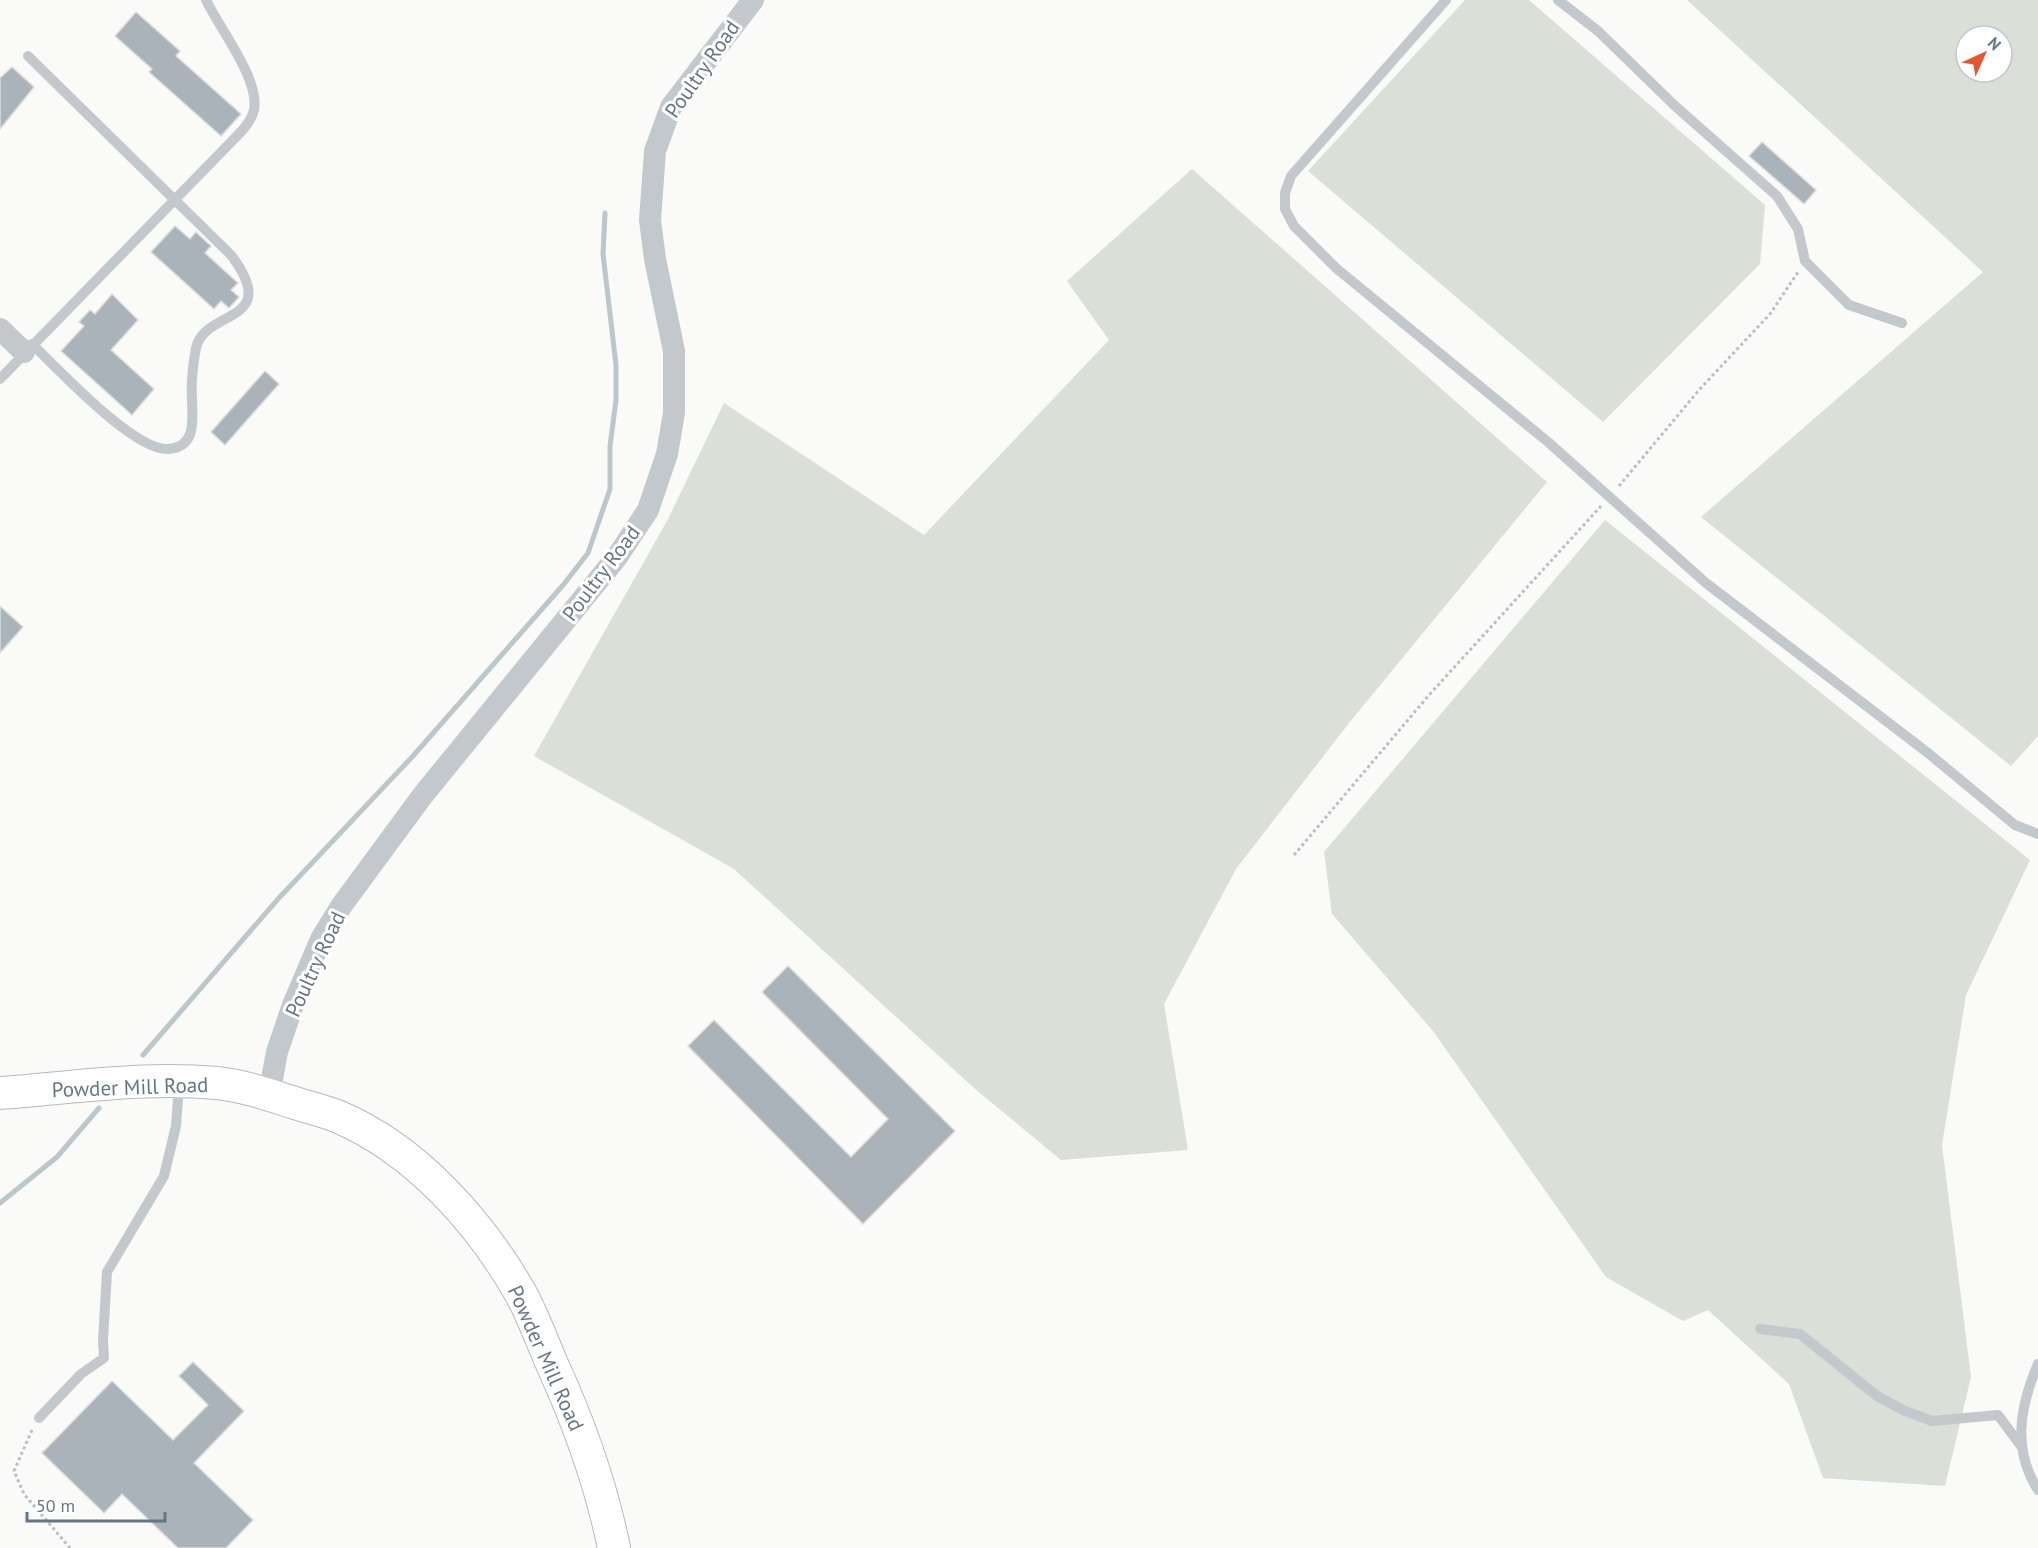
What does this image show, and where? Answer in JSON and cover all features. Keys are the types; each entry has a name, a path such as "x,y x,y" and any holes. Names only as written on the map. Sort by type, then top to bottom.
{"main road":[{"name":"Powder Mill Road","path":"0,1093 179,1082 218,1083 269,1095 339,1117 374,1136 426,1174 483,1236 521,1294 566,1395 599,1487 614,1548"}],"street":[{"name":"Poultry Road","path":"269,1095 277,1052 293,1005 321,939 342,905 423,795 616,557 648,510 667,454 674,403 674,351 655,259 650,220 655,151 671,107 753,0"},
{"path":"0,329 28,348"}],"lane":[{"path":"0,379 246,126 254,107 249,82 206,0"},
{"path":"1446,0 1291,176 1285,193 1285,209 1294,226 1336,268 1548,442 1706,583 1928,753 2014,825 2038,834"},
{"path":"1558,0 1598,31 1674,105 1777,196 1797,229 1805,261 1849,304 1902,323"},
{"path":"28,56 231,255 245,274 248,286 247,298 242,307 220,324 207,328 199,338 196,348 192,399 195,416 193,430 180,445 170,449 151,447 28,348"},
{"path":"39,1418 81,1374 104,1358 107,1272 164,1176 176,1126 179,1082"},
{"path":"1760,1329 1800,1334 1877,1396 1932,1421 1998,1415 2021,1446"},
{"path":"2038,1364 2027,1389 2020,1419 2021,1446 2030,1478 2038,1490"}],"path":[{"path":"1294,855 1429,695 1609,496 1699,390 1770,314 1805,261"},
{"path":"39,1418 16,1461 14,1471 24,1494 70,1548"}],"shaded area":[{"path":"1465,0 1529,0 1765,205 1760,264 1603,422 1308,171"},
{"path":"1687,0 2038,0 2038,736 2011,766 1701,517 1983,272"},
{"path":"1192,169 1547,482 1349,723 1236,869 1164,1004 1188,1150 1061,1160 974,1088 734,869 534,756 667,521 724,403 924,535 1109,340 1067,281"},
{"path":"1605,520 2030,860 1966,995 1942,1145 1971,1377 1945,1486 1823,1478 1789,1384 1708,1310 1683,1321 1606,1277 1433,1031 1332,914 1324,852"}],"building":[{"path":"136,12 180,51 176,56 241,114 221,136 149,72 152,69 115,36"},
{"path":"12,67 34,87 0,129 0,78"},
{"path":"1762,142 1816,190 1804,204 1749,156"},
{"path":"175,226 190,239 196,232 211,246 205,253 238,283 231,290 239,297 229,308 221,301 214,309 151,252"},
{"path":"112,294 138,320 111,350 154,389 132,415 61,351 84,326 79,322 90,310 95,314"},
{"path":"265,371 279,384 225,445 211,432"},
{"path":"0,606 23,627 0,653"},
{"path":"788,966 955,1131 863,1224 688,1046 714,1020 851,1157 888,1119 762,992"},
{"path":"193,1362 244,1411 194,1463 253,1520 226,1548 178,1548 122,1494 104,1513 42,1453 112,1381 173,1440 208,1405 179,1376"}],"waterway":[{"path":"143,1055 278,899 413,756 564,584 588,553 610,489 610,446 616,400 616,365 603,254 605,213"},
{"path":"0,1203 57,1157 99,1108"}]}
